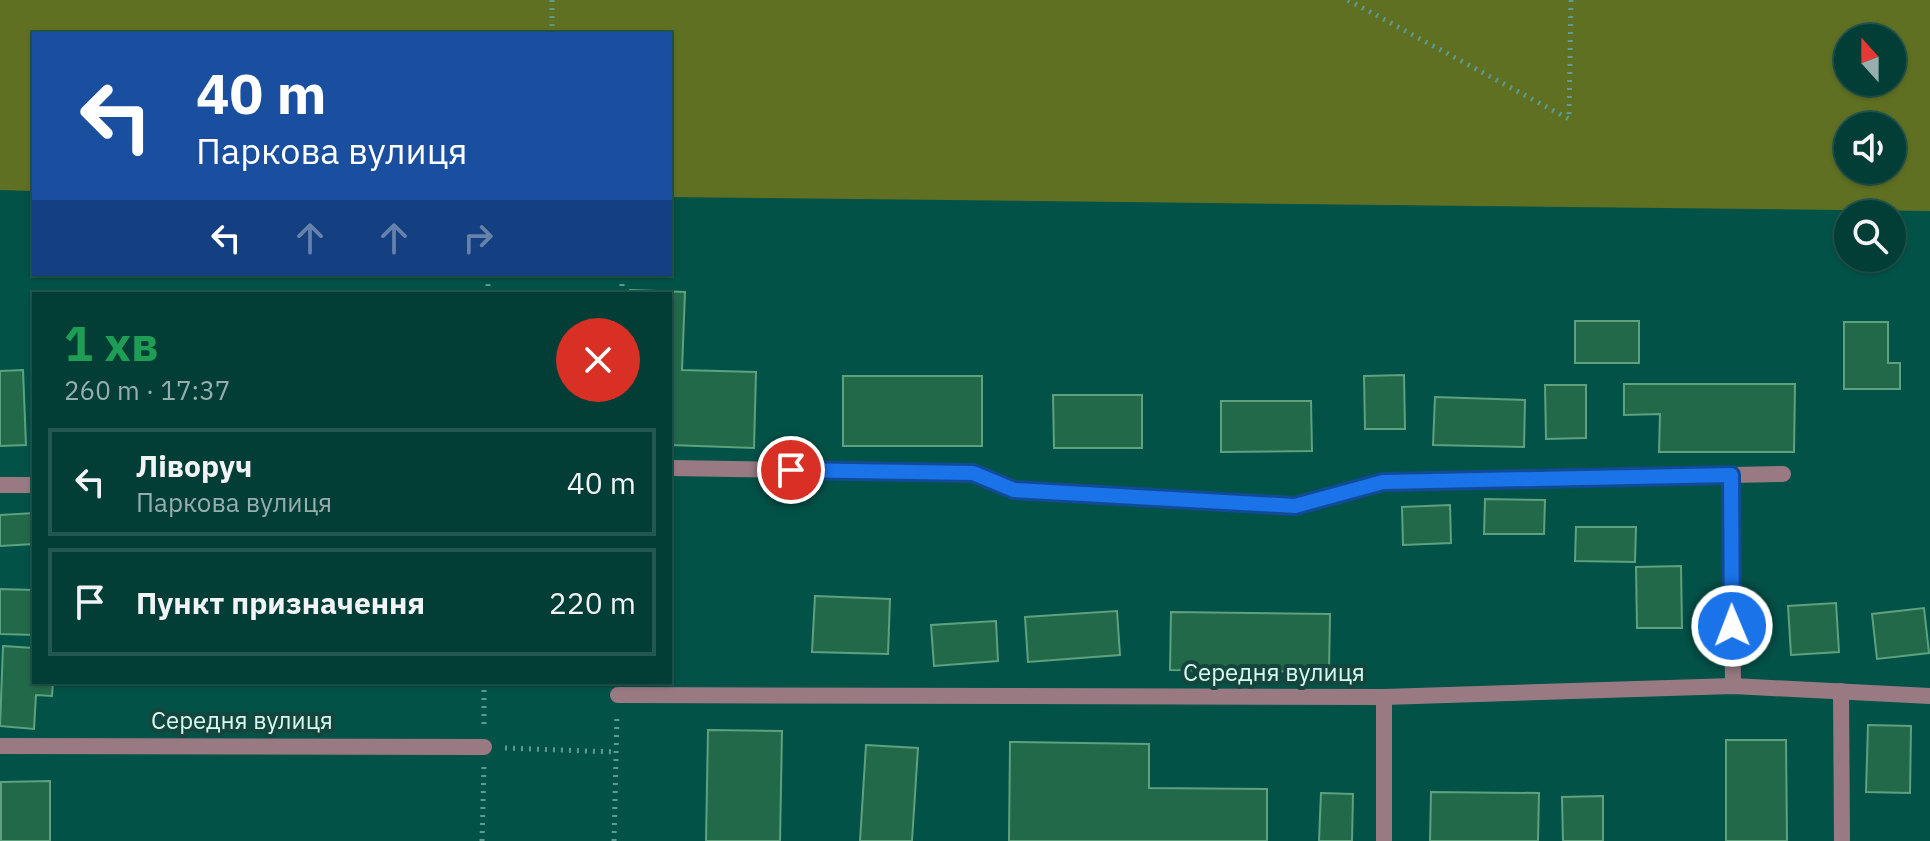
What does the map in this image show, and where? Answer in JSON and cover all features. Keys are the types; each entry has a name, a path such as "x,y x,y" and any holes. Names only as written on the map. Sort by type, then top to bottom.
{"street":[{"path":"672,468 973,473 1014,490 1295,506 1383,482 1783,474"},
{"path":"1731,475 1733,686"},
{"path":"0,485 32,485"},
{"name":"Середня вулиця","path":"618,695 1384,697 1733,686 1930,696"},
{"path":"1841,691 1842,841"},
{"path":"1384,697 1384,841"},
{"name":"Середня вулиця","path":"0,746 484,747"}],"path":[{"path":"552,0 552,32"},
{"path":"1348,0 1569,119 1571,0"},
{"path":"614,841 618,695"},
{"path":"484,747 616,752"}],"green space":[{"path":"0,0 1930,0 1930,211 1906,211 1906,200 1834,200 1834,210 672,197 672,32 32,32 32,191 0,190"}],"building":[{"path":"630,290 685,292 682,370 756,372 754,448 672,445 672,292"},
{"path":"1575,321 1639,321 1639,363 1575,363"},
{"path":"1844,322 1888,322 1888,363 1900,363 1900,389 1844,389"},
{"path":"23,370 26,445 0,446 0,371"},
{"path":"1404,375 1405,429 1365,429 1364,376"},
{"path":"843,376 982,376 982,446 843,446"},
{"path":"1624,384 1795,384 1794,452 1659,452 1660,414 1624,415"},
{"path":"1545,385 1586,385 1586,438 1546,439"},
{"path":"1053,395 1142,395 1142,448 1054,448"},
{"path":"1435,397 1525,400 1524,447 1433,445"},
{"path":"1221,401 1311,401 1312,451 1221,452"},
{"path":"1485,499 1545,500 1544,534 1484,534"},
{"path":"1450,505 1451,543 1403,545 1402,507"},
{"path":"32,513 32,544 0,546 0,515"},
{"path":"1576,527 1636,527 1635,562 1575,561"},
{"path":"1681,566 1682,628 1637,628 1636,567"},
{"path":"0,589 32,590 32,635 0,634"},
{"path":"815,596 890,599 888,654 812,652"},
{"path":"1836,603 1839,652 1791,655 1788,606"},
{"path":"1924,608 1929,653 1877,659 1872,614"},
{"path":"1117,611 1120,655 1028,662 1025,617"},
{"path":"1171,612 1330,614 1329,672 1170,670"},
{"path":"996,621 998,661 934,666 931,625"},
{"path":"3,646 32,648 32,684 53,684 52,696 36,695 34,729 0,726"},
{"path":"1868,725 1911,726 1910,793 1866,792"},
{"path":"708,730 782,731 780,841 706,841"},
{"path":"1726,740 1786,740 1787,841 1726,841"},
{"path":"1010,742 1149,744 1149,788 1267,789 1267,841 1009,841"},
{"path":"866,745 918,748 912,841 860,841"},
{"path":"50,781 50,841 1,841 1,782"},
{"path":"1431,792 1539,793 1538,841 1430,841"},
{"path":"1321,793 1353,794 1352,841 1319,841"},
{"path":"1603,796 1603,841 1563,841 1562,797"}],"route":[{"path":"791,470 973,473 1014,490 1295,506 1383,482 1731,475 1732,626"}]}
